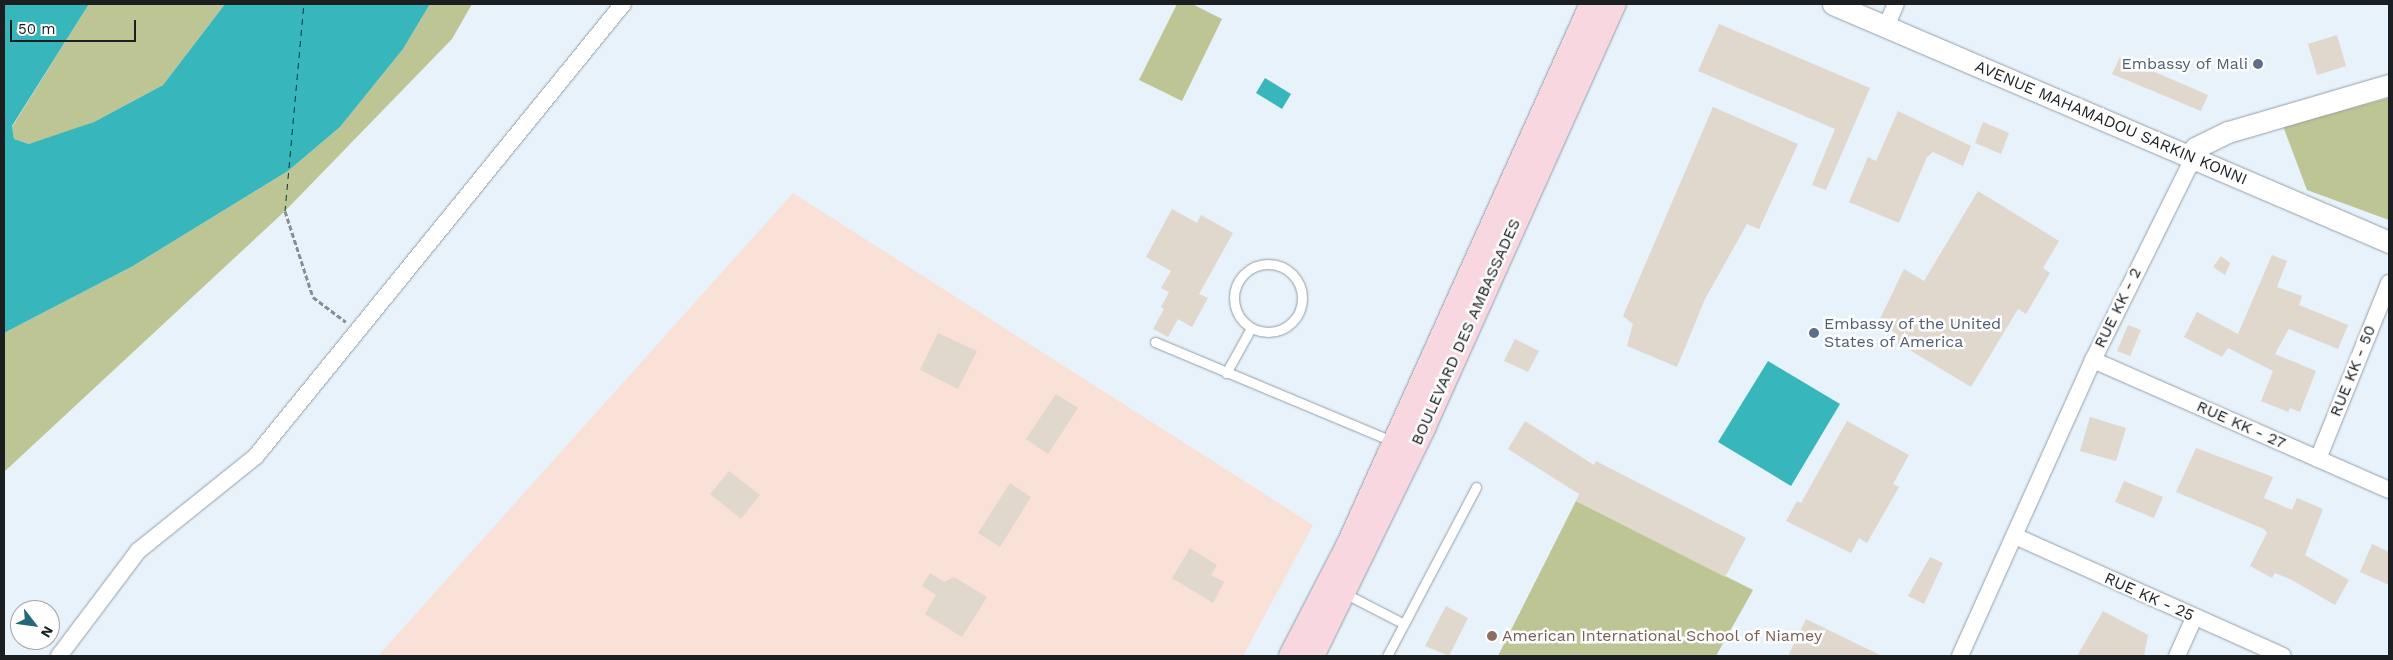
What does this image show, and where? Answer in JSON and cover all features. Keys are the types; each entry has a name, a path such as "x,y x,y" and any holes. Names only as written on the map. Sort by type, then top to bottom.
{"main road":[{"name":"BOULEVARD DES AMBASSADES","path":"1312,656 1346,594 1403,446 1592,4"},
{"name":"BOULEVARD DES AMBASSADES","path":"1291,656 1349,544 1403,446 1614,4"}],"street":[{"path":"59,656 138,551 256,456 360,333 438,228 623,4"},
{"name":"AVENUE MAHAMADOU SARKIN KONNI","path":"1833,4 2192,160 2389,242"},
{"path":"1886,27 1896,4"},
{"name":"RUE KK - 2","path":"1960,656 2017,537 2093,360 2192,160 2195,148 2228,132 2389,85"},
{"name":"RUE KK - 50","path":"2318,459 2389,283"},
{"name":"RUE KK - 27","path":"2093,360 2389,490"},
{"name":"RUE KK - 25","path":"2017,537 2282,656"},
{"path":"2177,656 2194,618"}],"lane":[{"path":"1277,264 1300,284 1301,306 1282,329 1269,332 1251,328 1235,308 1236,285 1249,268 1277,264"},
{"path":"1226,373 1251,328"},
{"path":"1155,342 1403,446"},
{"path":"1387,656 1476,486"},
{"path":"1346,594 1404,624"}],"path":[{"path":"285,211 313,297 360,333"}],"shaded area":[{"path":"793,193 1313,525 1243,656 378,656"}],"green space":[{"path":"89,4 225,4 163,85 94,122 43,141 29,144 14,139 12,127"},
{"path":"430,4 472,4 452,39 285,211 4,472 4,333 133,266 288,171 340,127 403,49"},
{"path":"1177,4 1192,4 1222,19 1182,101 1139,80"},
{"path":"2389,98 2389,220 2307,190 2283,126"},
{"path":"1576,501 1753,590 1716,656 1498,656"}],"water":[{"path":"4,4 89,4 12,126 14,139 29,144 94,122 163,85 225,4 430,4 403,49 340,127 288,171 133,266 4,333"},
{"path":"1265,78 1291,94 1282,109 1256,93"},
{"path":"1768,361 1840,404 1791,486 1718,442"}],"building":[{"path":"1719,24 1870,88 1826,190 1812,185 1835,129 1698,71"},
{"path":"2337,35 2346,66 2317,75 2308,44"},
{"path":"2120,57 2208,95 2201,111 2112,74"},
{"path":"1713,107 1798,144 1759,229 1747,224 1705,299 1677,367 1627,346 1633,324 1623,316"},
{"path":"1898,111 1971,146 1963,166 1933,152 1927,157 1899,223 1849,202 1868,157 1876,161"},
{"path":"1983,122 2009,133 2001,154 1975,143"},
{"path":"1978,191 2059,241 2043,268 2050,273 2026,314 2018,309 1971,387 1893,340 1897,334 1878,323 1904,269 1924,281"},
{"path":"1172,209 1197,223 1201,215 1233,233 1199,294 1208,298 1192,327 1178,319 1168,337 1153,329 1164,309 1161,307 1169,292 1161,288 1171,271 1146,257"},
{"path":"2272,255 2287,261 2277,287 2302,296 2299,305 2348,325 2338,349 2289,329 2287,332 2275,354 2316,371 2300,412 2290,408 2288,412 2261,401 2273,371 2228,348 2222,357 2184,337 2197,312 2238,334"},
{"path":"2221,256 2230,263 2225,275 2213,267"},
{"path":"2128,325 2141,330 2130,356 2117,351"},
{"path":"938,333 977,351 958,389 920,370"},
{"path":"1515,339 1539,351 1528,372 1504,361"},
{"path":"1056,394 1078,408 1048,454 1026,439"},
{"path":"2090,417 2126,428 2116,461 2080,451"},
{"path":"1525,421 1594,465 1596,461 1746,538 1725,577 1576,501 1579,494 1508,449"},
{"path":"1847,421 1909,455 1893,484 1899,487 1867,543 1859,538 1851,553 1786,521 1797,501 1801,503"},
{"path":"2196,448 2273,477 2264,498 2292,510 2297,498 2323,509 2305,555 2349,580 2335,605 2292,580 2275,573 2272,578 2250,566 2267,533 2264,529 2176,492"},
{"path":"729,471 760,495 741,519 710,494"},
{"path":"2124,481 2163,497 2154,518 2115,502"},
{"path":"1010,483 1031,497 1000,547 978,533"},
{"path":"2372,544 2389,552 2389,585 2360,572"},
{"path":"1190,548 1217,565 1211,575 1224,582 1213,603 1172,578"},
{"path":"1930,557 1943,563 1924,604 1908,596"},
{"path":"930,573 944,582 954,577 987,597 962,637 925,614 936,595 922,586"},
{"path":"1446,606 1468,618 1449,656 1425,646"},
{"path":"2103,611 2148,635 2144,656 2077,656"},
{"path":"1806,619 1882,656 1788,656"}],"ferry route":[{"path":"285,211 304,4"}],"place":[{"name":"Embassy of Mali","path":"2258,64"},
{"name":"Embassy of the United States of America","path":"1814,333"},
{"name":"American International School of Niamey","path":"1492,636"}]}
